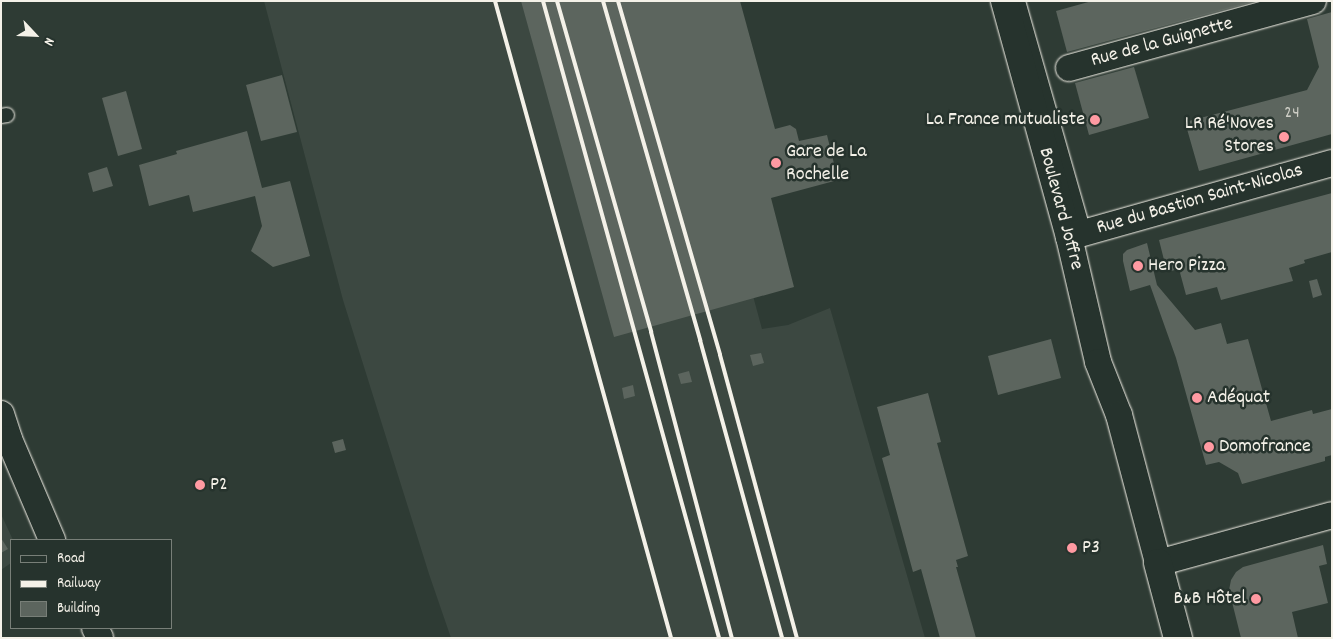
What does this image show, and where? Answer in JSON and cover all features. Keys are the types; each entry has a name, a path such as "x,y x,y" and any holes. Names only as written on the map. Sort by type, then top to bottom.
{"main road":[{"name":"Boulevard Joffre","path":"1158,563 1178,638"}],"street":[{"name":"Boulevard Joffre","path":"1004,1 1076,235 1114,349 1119,415 1158,563"},
{"name":"Rue de la Guignette","path":"1069,68 1313,1"},
{"name":"Rue du Bastion Saint-Nicolas","path":"1076,235 1332,163"},
{"path":"1,414 9,440 52,539"},
{"path":"1158,563 1332,515"}],"lane":[{"name":"Boulevard Joffre","path":"1018,1 1076,235"}],"shaded area":[{"path":"264,1 673,1 762,329 788,325 830,308 925,638 451,638 343,300"},
{"path":"1,514 13,539 10,539 10,564 1,570"}],"building":[{"path":"521,1 740,1 775,129 790,125 796,129 799,141 827,135 838,180 771,198 794,287 614,337"},
{"path":"1092,1 1253,2 1067,52 1056,11"},
{"path":"1332,12 1332,134 1199,171 1185,122 1307,90 1319,67 1307,19"},
{"path":"1134,67 1149,118 1089,135 1075,83"},
{"path":"282,75 297,132 261,141 246,85"},
{"path":"126,91 142,149 118,156 102,98"},
{"path":"247,131 262,188 290,181 310,256 273,267 251,251 262,226 255,196 193,212 189,195 149,206 139,165 177,154 176,151"},
{"path":"107,167 113,186 93,192 88,173"},
{"path":"1332,193 1332,252 1304,260 1305,263 1289,268 1293,281 1221,300 1217,287 1186,295 1179,269 1167,272 1159,240"},
{"path":"1147,243 1157,285 1195,330 1221,323 1227,344 1248,339 1271,421 1312,410 1313,414 1332,409 1332,455 1325,457 1325,461 1242,484 1238,473 1219,462 1206,465 1176,358 1150,285 1130,291 1123,254 1127,250"},
{"path":"1317,279 1322,295 1313,298 1309,281"},
{"path":"1051,339 1061,378 998,395 988,356"},
{"path":"761,353 764,363 753,366 750,355"},
{"path":"689,371 692,382 681,384 678,374"},
{"path":"633,385 635,396 624,399 622,388"},
{"path":"928,393 941,442 937,443 968,556 956,560 958,567 956,567 976,638 940,638 921,569 913,572 882,458 890,455 877,407"},
{"path":"343,439 346,450 335,453 332,442"},
{"path":"1,538 8,549 1,553"},
{"path":"1323,545 1327,564 1319,566 1328,603 1292,612 1298,638 1241,638 1229,590 1231,580 1236,572 1243,567"}],"railway":[{"path":"495,1 671,638"},
{"path":"543,1 719,638"},
{"path":"557,1 651,332 732,638"},
{"path":"603,1 700,340 782,638"},
{"path":"618,1 720,355 797,638"}],"place":[{"name":"La France mutualiste","path":"1095,120"},
{"name":"LR Ré'Noves Stores","path":"1284,137"},
{"name":"Gare de La Rochelle","path":"776,163"},
{"name":"Hero Pizza","path":"1138,266"},
{"name":"Adéquat","path":"1197,398"},
{"name":"Domofrance","path":"1209,447"},
{"name":"P2","path":"200,485"},
{"name":"P3","path":"1072,548"},
{"name":"B&B Hôtel","path":"1256,599"}]}
